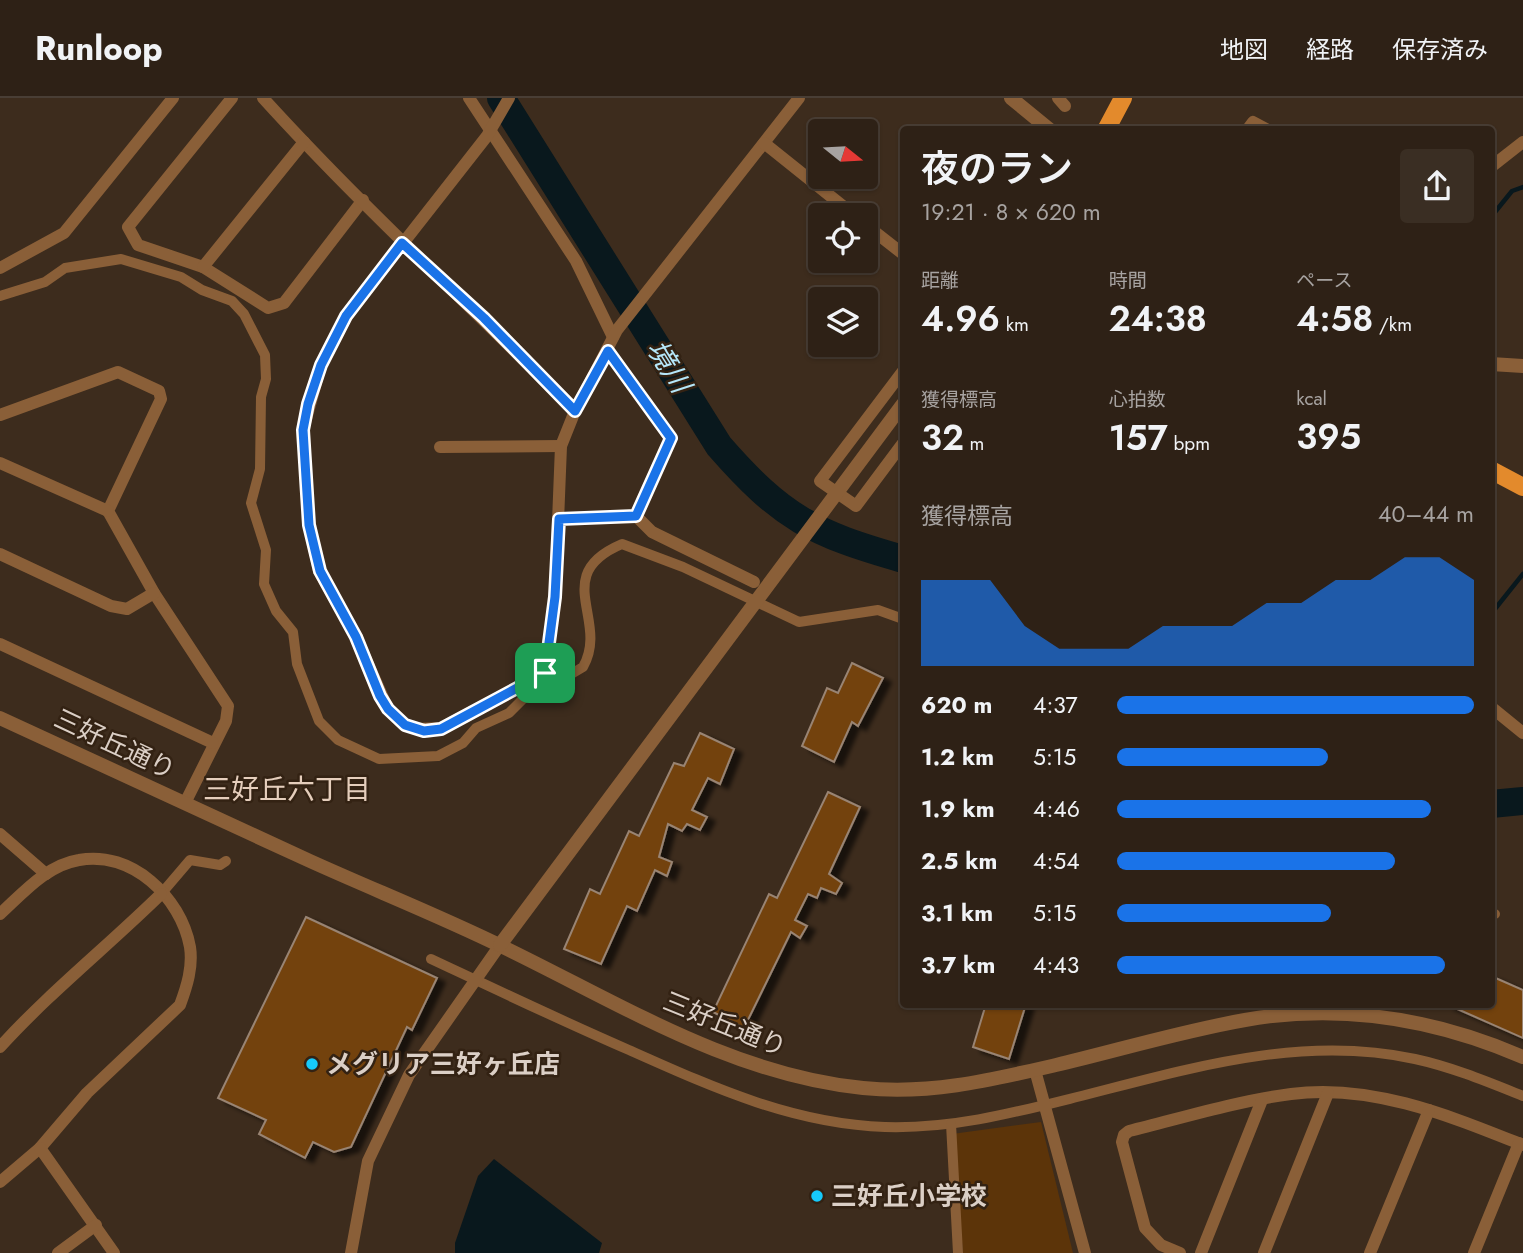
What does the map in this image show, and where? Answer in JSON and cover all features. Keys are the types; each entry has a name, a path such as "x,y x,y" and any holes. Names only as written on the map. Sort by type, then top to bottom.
{"main road":[{"path":"1108,126 1123,98"},
{"path":"1495,472 1523,486"}],"street":[{"path":"0,268 64,233 173,98"},
{"path":"232,98 128,227 138,245 203,267 268,308 284,303 363,201"},
{"path":"263,98 402,243 484,318 575,411"},
{"path":"469,98 488,132 576,261 615,333"},
{"path":"509,98 488,132 411,236 402,243 346,316 321,365 308,404 303,430 309,525 320,571 356,637 388,709 405,725 424,731 441,729 545,673"},
{"path":"551,686 545,673 555,597 561,446 575,411 615,333 799,98"},
{"path":"1011,98 1045,126"},
{"path":"203,267 303,142"},
{"path":"1495,164 1523,142"},
{"path":"764,143 839,203"},
{"path":"878,234 900,252"},
{"path":"0,296 45,282 65,268 121,259 181,277 202,290 232,301 244,314 265,355 266,379 261,397 260,469 251,503 253,518 266,550 264,584 276,611 293,632 297,664 319,721 338,740 379,759 438,757 463,743 476,728 509,713 523,699 574,675 589,656 591,644 584,592 586,574 600,553 622,544 683,567 799,622 878,610 900,618"},
{"path":"608,351 671,438 636,516"},
{"path":"1495,364 1523,366"},
{"path":"0,415 118,372 159,391 161,398 108,511"},
{"path":"900,375 820,481 856,506 900,447"},
{"path":"351,1253 368,1161 409,1075 500,945 900,408"},
{"path":"440,447 561,446"},
{"path":"0,463 108,511 153,593 228,706 226,721 184,803"},
{"path":"559,519 636,516 652,532 754,582"},
{"path":"0,554 111,606 127,609 153,593"},
{"path":"0,644 213,743"},
{"path":"1495,710 1523,733"},
{"name":"三好丘通り","path":"0,718 500,945 711,1048 785,1075 866,1088 930,1089 977,1084 1244,1020 1312,1014 1364,1014 1399,1018 1468,1035 1523,1057"},
{"path":"0,834 46,874"},
{"path":"0,914 46,874 76,860 106,859 125,863 141,873 161,894 185,930 190,949 187,986 180,1004 88,1093 40,1148 0,1182"},
{"path":"0,1047 42,1001 104,950 161,894 190,860 220,865 226,861"},
{"path":"431,960 714,1088 787,1114 884,1127 951,1124 993,1118 1224,1061 1269,1053 1313,1050 1366,1052 1416,1059 1469,1074 1523,1096"},
{"path":"1035,1070 1084,1253"},
{"path":"1264,1253 1328,1093"},
{"path":"1180,1253 1161,1245 1145,1228 1122,1142 1124,1135 1129,1130 1262,1100 1293,1094 1328,1093 1377,1098 1454,1116 1521,1144 1474,1253"},
{"path":"1200,1253 1262,1100"},
{"path":"1370,1253 1429,1110"},
{"path":"951,1124 958,1253"},
{"path":"40,1148 114,1253"},
{"path":"58,1253 96,1225"}],"shaded area":[{"path":"1041,1122 1073,1253 963,1253 952,1134"},
{"path":"494,1159 602,1243 599,1253 455,1253 455,1243 478,1176"}],"building":[{"path":"852,663 883,678 858,726 852,722 834,762 802,746 827,688 838,693"},
{"path":"700,733 734,749 720,784 708,778 692,810 707,817 700,830 687,824 682,831 668,824 659,857 672,862 667,876 655,870 637,911 627,906 601,964 564,949 590,889 600,894 629,831 639,836 674,763 684,766"},
{"path":"828,792 860,807 829,874 842,883 836,894 821,888 817,898 808,894 795,920 807,926 800,938 791,932 744,1028 713,1012 769,894 777,898"},
{"name":"メグリア三好ヶ丘店","path":"306,917 437,978 412,1030 407,1027 351,1147 334,1152 313,1142 305,1158 259,1134 266,1120 218,1098"},
{"path":"1495,978 1523,990 1523,1038 1455,1008 1495,1008"},
{"path":"985,1008 1025,1008 1009,1059 973,1047"}],"waterway":[{"name":"境川","path":"501,98 719,446 762,490 800,520 821,531 900,558"},
{"path":"1495,212 1512,191 1523,187"},
{"path":"1495,609 1523,574"},
{"name":"境川","path":"1495,804 1523,801"}],"place":[{"name":"メグリア三好ヶ丘店","path":"312,1064"},
{"name":"三好丘小学校","path":"817,1196"}],"district":[{"name":"三好丘六丁目","path":"287,789"}],"route":[{"path":"402,243 484,318 575,411 608,351 671,438 636,516 559,519 555,597 549,661 545,673 441,729 424,731 405,725 388,709 380,696 356,637 320,571 313,550 303,430 308,404 321,365 346,316 402,243"}]}
